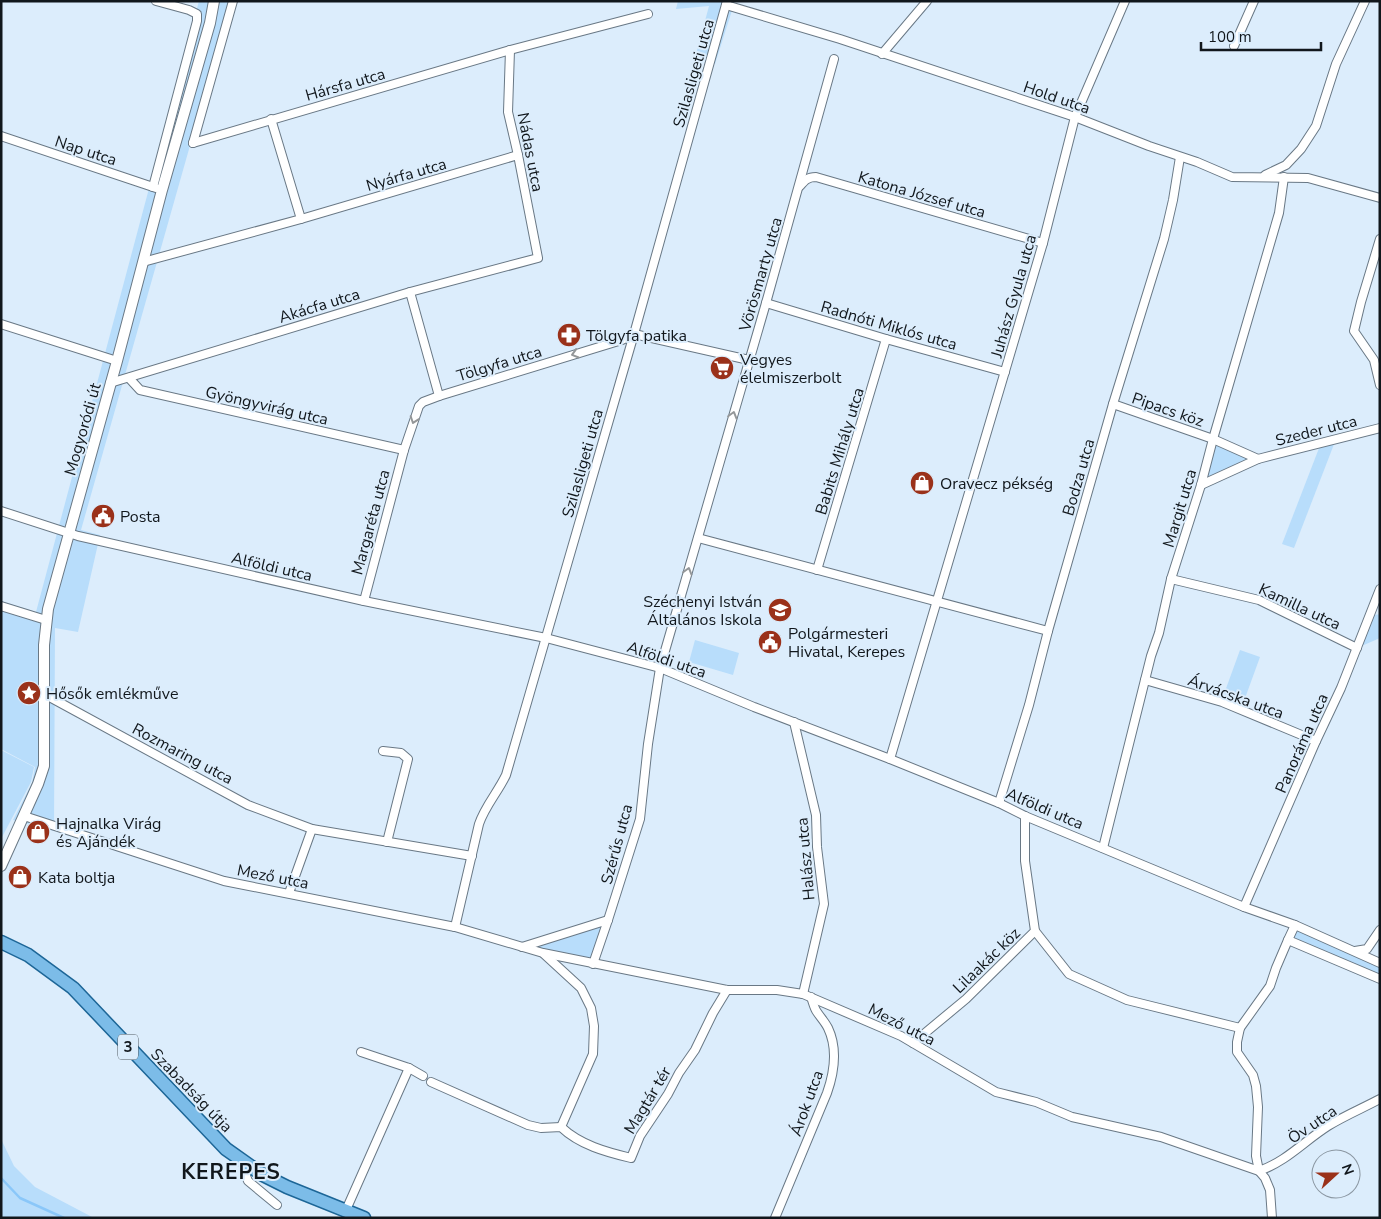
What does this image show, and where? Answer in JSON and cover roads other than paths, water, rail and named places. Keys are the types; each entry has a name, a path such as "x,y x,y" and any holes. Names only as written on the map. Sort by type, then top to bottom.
{"main road":[{"name":"Szabadság útja","path":"1,942 28,954 73,988 226,1149 263,1175 364,1218"}],"street":[{"name":"Mogyoródi út","path":"1,866 38,784 44,766 44,645 46,620 68,533 143,262 158,188 197,21 197,14 156,1"},
{"name":"Mogyoródi út","path":"158,188 210,23 214,1"},
{"name":"Hársfa utca","path":"233,1 193,143 510,50 648,14"},
{"path":"882,54 927,1"},
{"name":"Juhász Gyula utca","path":"890,759 1043,243 1075,117 1125,1"},
{"path":"1234,46 1254,1"},
{"path":"1260,177 1286,166 1301,149 1316,126 1336,64 1365,1"},
{"name":"Hold utca","path":"726,3 1075,117 1149,146 1197,162 1232,177 1308,178 1380,198"},
{"name":"Szilasligeti utca","path":"455,927 479,824 483,813 499,790 506,775 634,334 726,3"},
{"name":"Nádas utca","path":"510,50 508,112 538,258"},
{"name":"Vörösmarty utca","path":"660,668 766,303 834,59"},
{"path":"271,119 301,219"},
{"name":"Nap utca","path":"1,136 158,188"},
{"name":"Nyárfa utca","path":"143,262 301,219 518,155"},
{"name":"Bodza utca","path":"998,803 1029,705 1048,631 1113,404 1164,239 1180,157"},
{"name":"Katona József utca","path":"798,188 804,180 816,177 1043,243"},
{"name":"Margit utca","path":"1103,848 1145,680 1159,633 1171,578 1201,485 1279,213 1284,177"},
{"path":"1380,239 1354,331 1374,360 1380,385"},
{"name":"Akácfa utca","path":"110,383 410,292 538,258"},
{"path":"410,292 439,396"},
{"name":"Radnóti Miklós utca","path":"766,303 1004,372"},
{"path":"1,324 117,361"},
{"path":"634,334 749,360"},
{"name":"Tölgyfa utca","path":"404,450 419,406 423,402 622,340 634,334"},
{"name":"Babits Mihály utca","path":"818,570 886,339"},
{"name":"Gyöngyvirág utca","path":"129,378 140,390 404,450"},
{"name":"Pipacs köz","path":"1113,404 1213,439"},
{"name":"Szeder utca","path":"1201,485 1258,459 1380,428"},
{"name":"Szeder utca","path":"1213,439 1258,459"},
{"name":"Margaréta utca","path":"364,601 404,450"},
{"name":"Alföldi utca","path":"1,511 68,533 364,601 546,638 660,668 998,803 1244,907 1295,925 1380,963"},
{"path":"698,538 1048,631"},
{"name":"Kamilla utca","path":"1171,578 1259,600 1357,648"},
{"name":"Panoráma utca","path":"1244,907 1341,688 1380,589"},
{"path":"1,606 46,620"},
{"name":"Szérűs utca","path":"593,964 640,819 648,744 660,668"},
{"name":"Árvácska utca","path":"1145,680 1222,702 1316,741"},
{"name":"Rozmaring utca","path":"44,694 248,804 312,829 472,856"},
{"name":"Halász utca","path":"794,722 816,815 817,847 824,904 803,994"},
{"path":"383,751 400,753 408,759 388,842"},
{"name":"Mező utca","path":"24,816 224,881 455,927 543,953 593,964 727,990 777,990 803,994 901,1036 996,1092 1036,1102 1072,1117 1161,1137 1259,1170"},
{"name":"Lilaakác köz","path":"913,1043 966,999 1035,931 1025,861 1026,816"},
{"path":"289,893 312,829"},
{"path":"522,947 608,920"},
{"path":"1272,1218 1270,1190 1259,1170 1256,1156 1258,1107 1256,1086 1253,1075 1238,1052 1237,1042 1240,1028 1270,986 1295,925"},
{"path":"1355,951 1367,948 1380,930"},
{"path":"1035,931 1069,974 1127,1000 1240,1028"},
{"path":"1288,940 1380,979"},
{"path":"431,1082 528,1125 541,1128 561,1127 593,1054 594,1026 591,1008 581,988 543,953"},
{"name":"Magtár tér","path":"561,1127 569,1135 592,1146 631,1158 640,1136 695,1050 713,1013 727,990"},
{"name":"Árok utca","path":"775,1218 832,1078 834,1056 831,1036 811,998"},
{"path":"361,1052 409,1068 423,1076"},
{"path":"346,1210 409,1068"},
{"name":"Öv utca","path":"1259,1170 1271,1166 1293,1153 1328,1126 1380,1099"},
{"path":"246,1164 248,1181 277,1205"}],"waterway":[{"path":"1,1178 20,1198 64,1218"}],"place":[{"name":"Tölgyfa patika","path":"569,335"},
{"name":"Vegyes élelmiszerbolt","path":"722,368"},
{"name":"Oravecz pékség","path":"922,483"},
{"name":"Posta","path":"103,516"},
{"name":"Széchenyi István Általános Iskola","path":"780,610"},
{"name":"Polgármesteri Hivatal, Kerepes","path":"770,642"},
{"name":"Hősők emlékműve","path":"29,693"},
{"name":"Hajnalka Virág és Ajándék","path":"38,832"},
{"name":"Kata boltja","path":"20,877"}],"district":[{"name":"KEREPES","path":"231,1172"}]}
